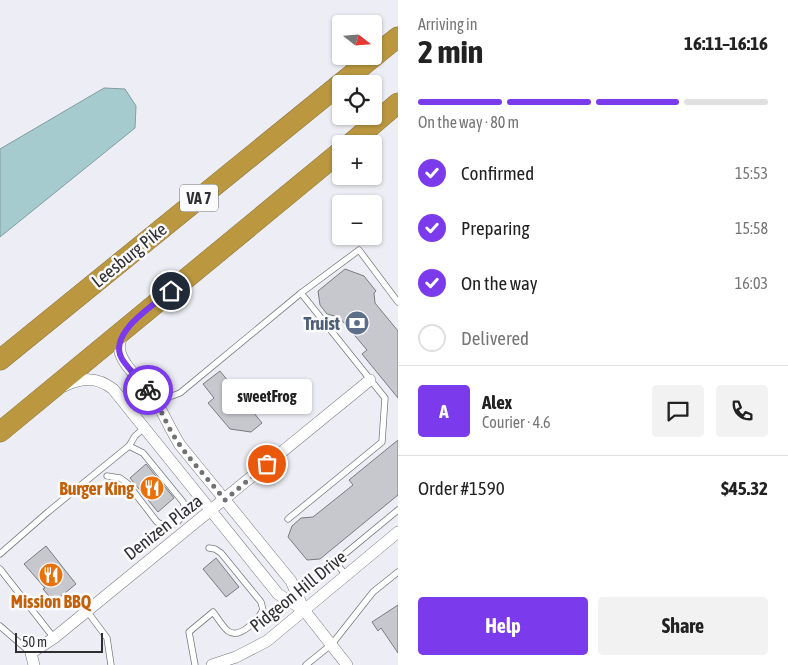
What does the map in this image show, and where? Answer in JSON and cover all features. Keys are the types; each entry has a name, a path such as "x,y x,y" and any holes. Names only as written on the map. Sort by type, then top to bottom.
{"highway":[{"name":"Leesburg Pike","path":"0,360 398,37"},
{"path":"361,135 398,103"},
{"path":"0,432 332,158"}],"street":[{"path":"126,328 119,342 122,359 153,396 180,445 291,581 304,610 347,665"},
{"path":"35,403 65,385 88,378 97,380 113,390 278,594 304,610"},
{"name":"Denizen Plaza","path":"31,653 54,638 370,380"},
{"name":"Pidgeon Hill Drive","path":"212,665 236,657 267,641 397,535"},
{"path":"31,653 34,665"}],"lane":[{"path":"153,396 172,396 180,393 301,293 359,250 398,302"},
{"path":"288,519 382,442 385,398 301,293"},
{"path":"0,554 129,446 135,436 144,428"},
{"path":"107,476 120,478 127,483 157,522 164,527 170,527 182,517 185,507 183,502 143,453 129,446"},
{"path":"346,575 335,562 398,510"},
{"path":"195,665 189,632 213,612 229,632 234,633 240,632 257,620 263,610 261,602 221,553 216,549 209,548"},
{"path":"0,569 54,638"},
{"path":"306,665 332,644 372,592 398,572"},
{"path":"87,611 107,638 111,665"},
{"path":"0,626 31,653"}],"water":[{"path":"104,88 125,89 136,106 135,128 0,237 0,149"}],"building":[{"path":"345,269 364,276 376,291 374,293 375,303 398,331 398,398 362,354 367,350 339,317 327,314 320,305 318,291"},
{"path":"220,371 262,423 251,432 230,429 208,403 214,398 203,384"},
{"path":"398,440 398,495 320,559 307,560 288,537 292,526 301,518 313,517 353,485 349,480"},
{"name":"Burger King","path":"146,464 174,498 158,512 130,478"},
{"name":"Mission BBQ","path":"46,546 76,584 54,602 43,589 45,588 24,564"},
{"path":"216,558 239,587 226,597 203,569"},
{"path":"398,605 398,653 381,628 378,631 372,622"}],"way so far":[{"path":"148,390 180,445 225,500 267,464"}],"place":[{"name":"Truist","path":"357,323"},
{"name":"sweetFrog","path":"267,464"},
{"name":"Burger King","path":"152,488"},
{"name":"Mission BBQ","path":"51,575"}],"route":[{"path":"148,390 122,359 119,342 126,328 171,291"}]}
